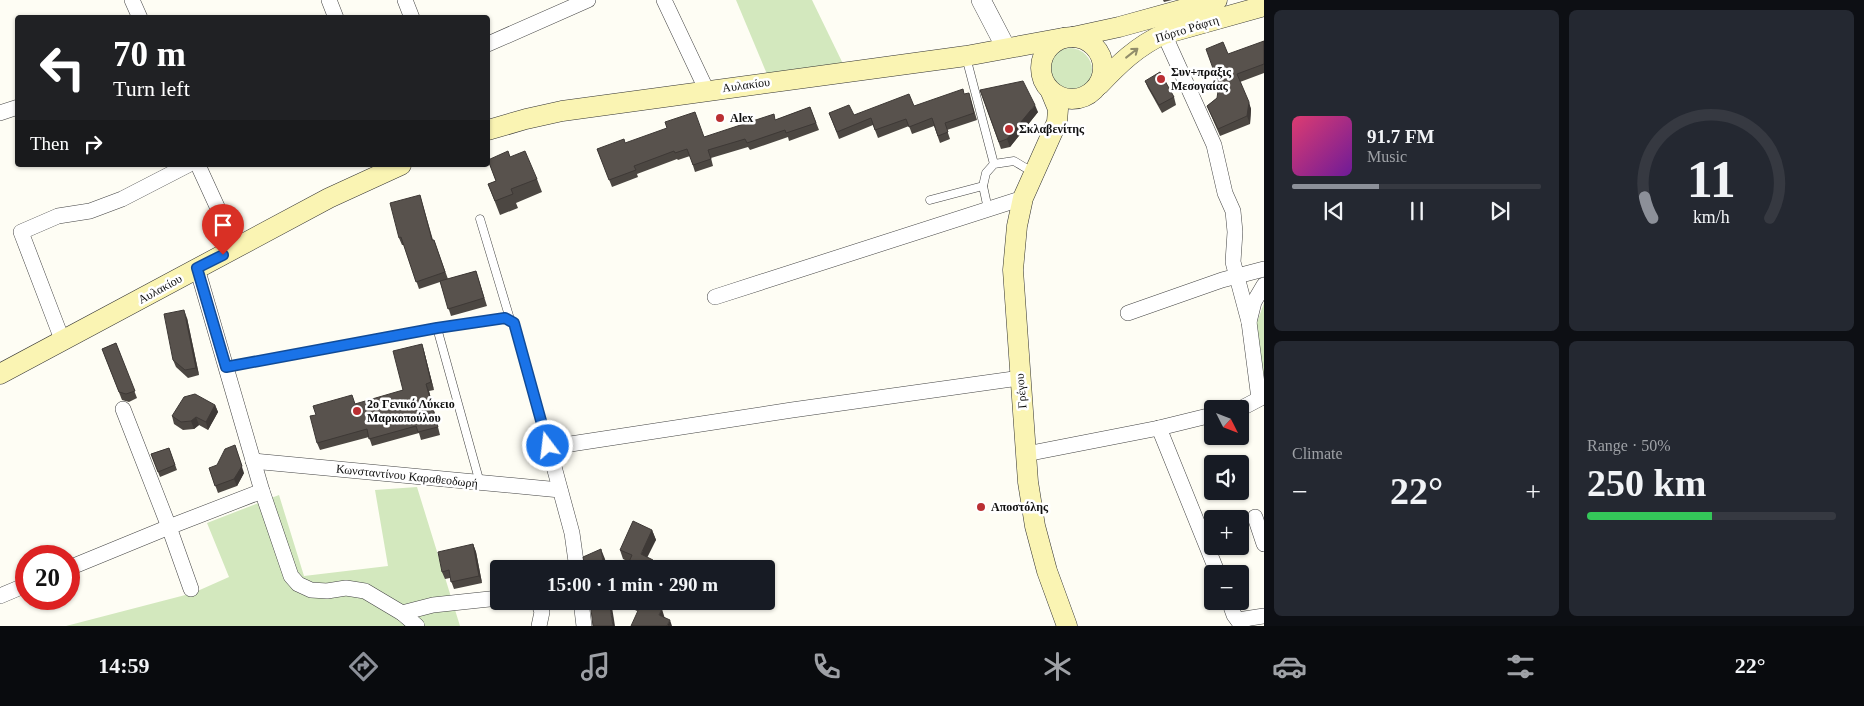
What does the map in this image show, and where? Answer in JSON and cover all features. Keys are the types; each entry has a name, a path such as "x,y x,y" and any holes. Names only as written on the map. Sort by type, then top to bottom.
{"main road":[{"name":"Πόρτο Ράφτη","path":"1068,37 1119,27 1217,0"},
{"name":"Πόρτο Ράφτη","path":"1093,91 1127,57 1145,43 1164,34 1264,6"},
{"name":"Αυλακίου","path":"490,129 562,111 966,56 1068,37"},
{"path":"1006,48 1025,53 1037,65 1040,74 1044,84 1051,92 1060,98 1069,100 1079,99 1093,91 1102,76 1102,58 1091,43 1083,39 1068,37 1052,43 1045,52 1041,62 1040,74"},
{"name":"Γρέγου","path":"1038,164 1066,120 1093,91"},
{"name":"Γρέγου","path":"1051,92 1056,102 1058,115 1055,129 1023,198 1017,226 1014,270 1028,482 1034,526 1066,626"},
{"name":"Αυλακίου","path":"0,374 63,342 329,198 397,167"}],"street":[{"path":"132,0 139,15"},
{"path":"328,0 335,15"},
{"path":"404,0 411,15"},
{"path":"490,43 588,0"},
{"path":"664,0 707,91"},
{"path":"980,0 1006,48"},
{"path":"1164,34 1214,146 1225,193 1233,211 1235,232 1234,262 1249,322 1262,399 1249,405"},
{"path":"0,113 15,108"},
{"path":"63,342 21,232 58,216 90,211 122,199 184,167"},
{"path":"199,167 236,248"},
{"path":"715,297 1023,198"},
{"path":"197,268 262,491 291,576 298,584 310,590 327,591 346,588 364,591 402,613 417,626"},
{"path":"1128,313 1264,268"},
{"path":"1249,322 1254,302 1264,286"},
{"path":"576,560 572,533 553,463 554,451 564,445 1020,378"},
{"path":"123,409 191,589"},
{"path":"1026,454 1159,428 1204,417"},
{"path":"1159,428 1214,565"},
{"name":"Κωνσταντίνου Καραθεοδωρή","path":"253,461 560,490"},
{"path":"80,563 262,491"},
{"path":"1256,517 1264,544"},
{"path":"0,596 15,590"},
{"path":"402,613 433,605 490,599"},
{"path":"539,626 541,610"},
{"path":"582,610 584,626"},
{"path":"1232,610 1240,623 1264,616"}],"lane":[{"path":"966,56 994,164"},
{"path":"988,209 984,186 986,173 994,164 1014,161 1038,164"},
{"path":"930,200 984,186"},
{"path":"480,219 510,320"},
{"path":"226,367 437,328 505,318 514,323 553,463"},
{"path":"437,328 480,483"}],"green space":[{"path":"736,0 812,0 846,70 769,79"},
{"path":"1074,48 1086,54 1091,61 1091,79 1086,86 1079,91 1066,92 1054,86 1049,79 1048,66 1054,54 1061,49"},
{"path":"1264,303 1264,392 1256,325"},
{"path":"417,487 460,626 66,626 193,593 229,577 207,523 279,495 304,576 388,566 375,490"}],"building":[{"path":"1264,41 1264,64 1237,74 1249,102 1247,116 1218,129 1207,106 1217,98 1219,85 1206,49 1223,42 1228,54"},
{"path":"1160,72 1174,97 1159,105 1145,81"},
{"name":"Σκλαβενίτης","path":"1023,81 1035,105 1007,139 999,142 980,90"},
{"path":"963,89 964,94 969,93 974,113 945,123 948,132 938,136 932,118 909,127 906,119 875,130 871,118 837,132 829,113 849,105 854,115 909,94 914,106"},
{"path":"810,107 816,123 786,133 785,130 747,143 745,139 708,150 711,159 693,165 687,149 675,153 674,151 634,166 636,170 609,180 597,149 624,139 625,143 667,128 665,122 695,112 704,137 774,114 775,120"},
{"path":"508,151 510,157 525,151 537,179 511,189 513,194 495,201 488,184 496,181 490,165 490,159"},
{"path":"420,195 432,240 434,240 445,272 416,282 401,237 399,238 390,203"},
{"path":"476,271 484,298 448,309 440,281"},
{"path":"184,310 196,368 185,370 173,360 164,314"},
{"path":"116,343 135,391 126,394 119,392 102,349"},
{"path":"422,344 431,382 426,384 438,427 418,432 416,426 369,439 367,429 317,443 310,416 316,415 313,406 352,395 355,404 403,390 393,351"},
{"path":"195,394 215,405 206,422 196,417 191,421 181,422 172,416 184,397"},
{"path":"235,445 242,466 234,479 215,486 209,468 217,465 225,449"},
{"path":"169,448 175,465 158,472 151,454"},
{"path":"633,521 652,530 641,554 653,560 630,560 632,555 620,550"},
{"path":"473,544 479,576 451,582 449,570 442,572 438,552"},
{"path":"601,549 603,560 584,560 583,557"},
{"path":"591,610 610,610 613,626 593,626"},
{"path":"638,610 662,610 659,615 670,620 667,626 631,626"}],"place":[{"name":"Συν+πραξις Μεσογαίας","path":"1161,79"},
{"name":"Alex","path":"720,118"},
{"name":"Σκλαβενίτης","path":"1009,129"},
{"name":"2ο Γενικό Λύκειο Μαρκοπούλου","path":"357,411"},
{"name":"Αποστόλης","path":"981,507"}],"route":[{"path":"223,255 197,268 226,367 437,328 505,318 514,323 548,446"}]}
